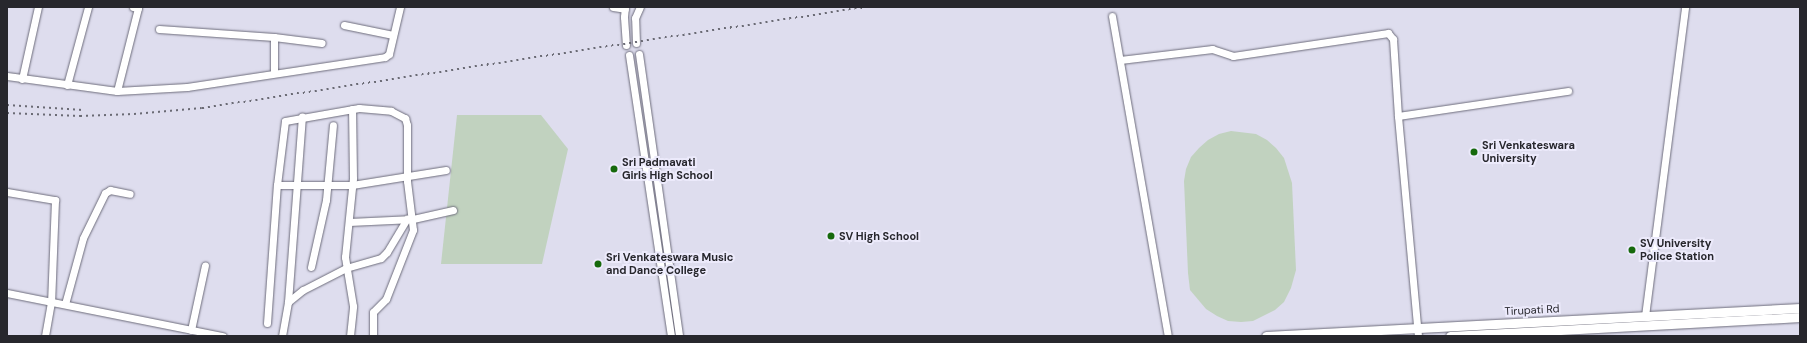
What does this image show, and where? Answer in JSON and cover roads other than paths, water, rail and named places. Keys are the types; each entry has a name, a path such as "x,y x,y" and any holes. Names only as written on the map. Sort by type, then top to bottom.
{"main road":[{"name":"Tirupati Rd","path":"1266,336 1418,332 1646,316 1800,308"},
{"path":"1646,316 1646,326"},
{"name":"Tirupati Rd","path":"1450,336 1800,317"}],"street":[{"path":"22,79 38,7"},
{"path":"68,85 88,7"},
{"path":"117,92 137,7"},
{"path":"7,76 117,92 187,87 385,57 389,54 400,7"},
{"path":"613,7 625,8 624,17 626,45"},
{"path":"636,44 635,18 640,7"},
{"path":"1646,316 1685,7"},
{"path":"1112,16 1168,336"},
{"path":"344,25 394,34"},
{"path":"159,29 274,37 322,43"},
{"path":"1120,60 1212,48 1233,56 1388,33 1393,39 1398,116 1418,332"},
{"path":"274,37 274,73"},
{"path":"639,54 678,336"},
{"path":"629,55 671,336"},
{"path":"1398,116 1568,91"},
{"path":"267,323 277,185 284,123 286,120 359,108 391,111 405,118 407,125 407,176 412,234 386,300 372,314 373,336"},
{"path":"350,336 353,306 345,257 352,185 352,109"},
{"path":"282,336 288,302 298,186 302,117"},
{"path":"311,267 327,185 333,125"},
{"path":"277,185 352,185 446,170"},
{"path":"65,304 83,238 105,193 110,190 130,194"},
{"path":"7,192 55,200 51,302 45,336"},
{"path":"348,222 410,219 453,210"},
{"path":"288,302 303,290 346,268 381,258 387,252 410,219"},
{"path":"192,330 205,265"},
{"path":"7,293 223,336"}],"railway":[{"path":"7,113 80,116 134,114 202,108 865,7"},
{"path":"7,105 83,110"}],"place":[{"name":"Sri Venkateswara University","path":"1474,152"},
{"name":"Sri Padmavati Girls High School","path":"614,169"},
{"name":"SV High School","path":"831,236"},
{"name":"SV University Police Station","path":"1632,250"},
{"name":"Sri Venkateswara Music and Dance College","path":"598,264"}]}
